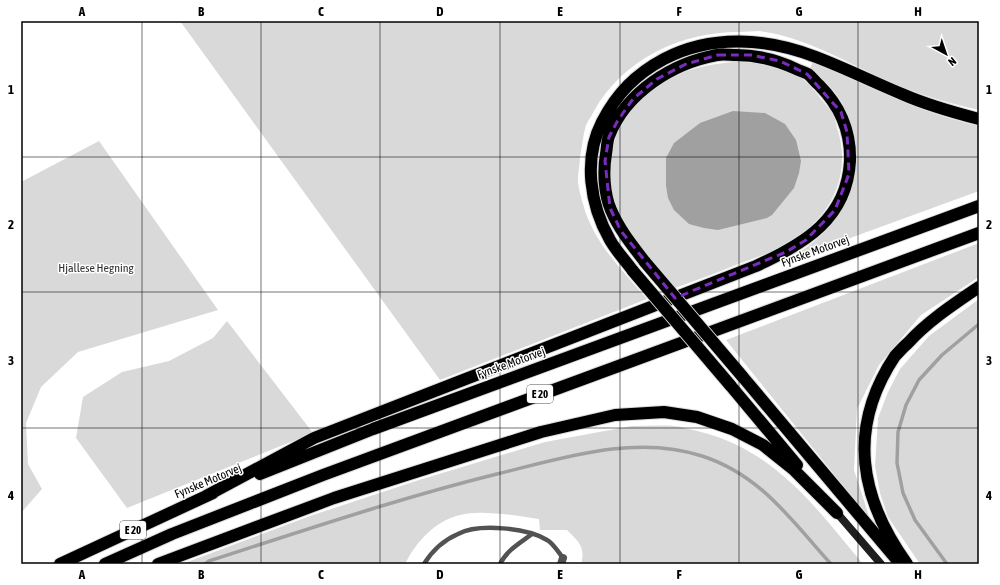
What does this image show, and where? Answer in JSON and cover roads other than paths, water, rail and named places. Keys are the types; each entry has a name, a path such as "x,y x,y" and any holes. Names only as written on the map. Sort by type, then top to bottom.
{"highway":[{"path":"837,513 610,241 598,214 591,187 591,161 596,133 609,107 628,84 651,66 678,52 711,42 747,41 782,47 816,56 940,109 979,119"},
{"path":"206,496 314,438 756,266 786,252 806,240 835,210 849,174 850,154 847,132 841,112 828,94 807,74 780,61 751,55 718,55 686,64 657,78 632,99 609,136 605,161 605,186 610,208 621,231 645,262 742,376 900,564"},
{"name":"Fynske Motorvej","path":"60,564 206,496 373,429 979,206"},
{"name":"E 20","path":"105,564 172,534 323,475 979,232"},
{"path":"907,564 894,546 876,510 866,476 864,444 868,418 876,391 896,356 920,330 950,307 979,288"},
{"path":"158,564 334,498 541,432 615,415 664,412 696,417 732,429 763,445 793,469 837,513"}],"street":[{"path":"837,513 881,564"}],"lane":[{"path":"424,564 439,545 458,533 477,528 505,528 532,534 548,540 562,561"},
{"path":"500,564 505,555 512,548 532,534"}],"waterway":[{"path":"947,564 915,520 903,493 897,463 898,432 906,405 919,380 942,355 979,324"},
{"path":"205,564 209,561 317,526 461,483 573,455 625,448 651,447 677,450 702,456 723,464 742,475 774,501 831,564"}],"park label":[{"name":"Hjallese Hegning","path":"96,268"}]}
